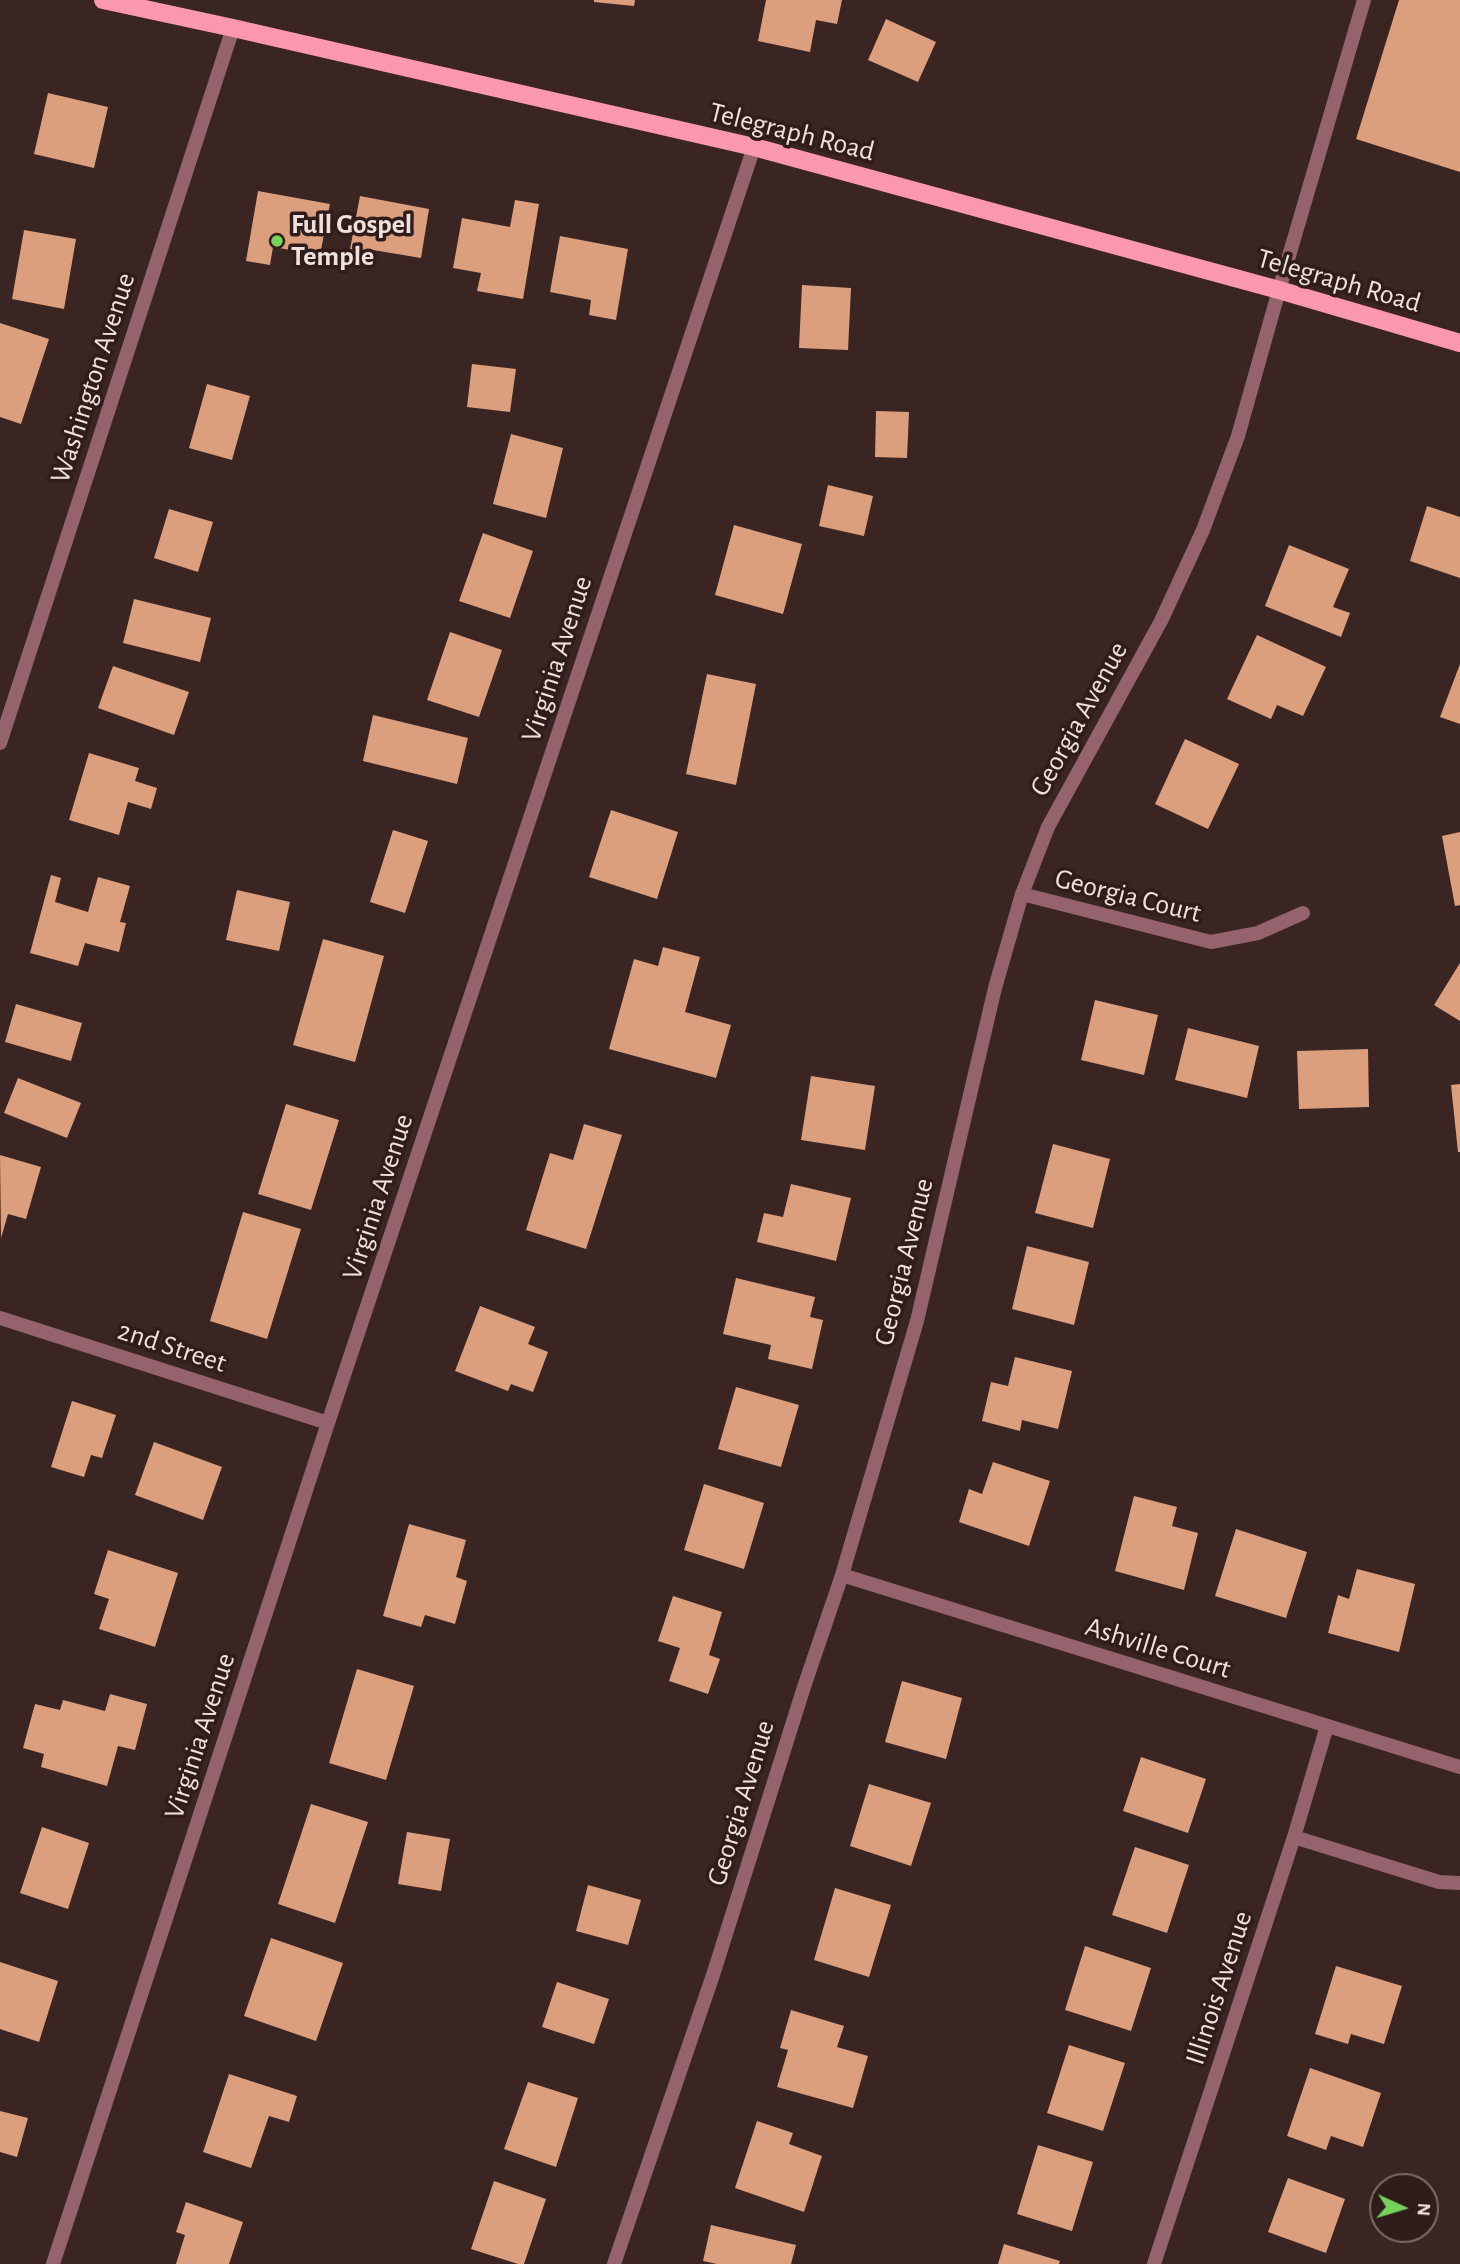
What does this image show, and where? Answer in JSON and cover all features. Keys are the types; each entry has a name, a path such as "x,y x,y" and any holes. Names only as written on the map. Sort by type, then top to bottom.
{"main road":[{"name":"Telegraph Road","path":"103,0 233,27 754,147 1279,290 1460,343"}],"street":[{"name":"Georgia Avenue","path":"614,2264 713,1975 842,1575 917,1321 995,988 1021,894 1048,827 1161,621 1203,530 1238,436 1364,0"},
{"name":"Washington Avenue","path":"0,743 233,27"},
{"name":"Virginia Avenue","path":"53,2264 328,1423 754,147"},
{"name":"Georgia Court","path":"1021,894 1211,942 1258,933 1303,913"},
{"name":"2nd Street","path":"0,1318 328,1423"},
{"name":"Ashville Court","path":"842,1575 1460,1767"},
{"name":"Illinois Avenue","path":"1154,2264 1294,1837 1327,1726"},
{"path":"1294,1837 1439,1882 1460,1883"}],"building":[{"path":"594,0 635,0 634,6"},
{"path":"766,0 842,0 837,24 816,20 810,52 758,41"},
{"path":"1399,0 1460,0 1460,172 1356,139"},
{"path":"886,19 936,42 918,82 868,60"},
{"path":"48,93 108,107 94,168 34,154"},
{"path":"258,191 330,204 320,255 273,247 270,265 246,261"},
{"path":"360,196 429,209 421,258 373,250 370,264 348,260"},
{"path":"515,200 539,204 523,299 477,291 481,273 453,268 462,218 510,227"},
{"path":"24,230 76,239 64,309 12,299"},
{"path":"560,236 628,249 616,320 589,315 591,300 550,292"},
{"path":"802,285 851,288 848,350 799,348"},
{"path":"0,323 49,339 21,424 0,417"},
{"path":"472,364 516,369 510,412 467,407"},
{"path":"207,384 250,396 232,460 189,448"},
{"path":"876,411 909,412 907,458 875,457"},
{"path":"511,434 563,448 546,518 493,504"},
{"path":"828,485 873,496 864,536 819,526"},
{"path":"1427,506 1460,517 1460,578 1410,561"},
{"path":"169,509 213,522 198,572 154,558"},
{"path":"734,525 802,544 783,614 715,595"},
{"path":"483,533 533,551 510,618 459,601"},
{"path":"1289,545 1349,569 1333,607 1350,613 1341,637 1265,606"},
{"path":"134,599 211,618 200,662 123,643"},
{"path":"450,632 502,650 479,717 427,700"},
{"path":"1257,635 1326,667 1303,716 1277,705 1271,719 1227,699"},
{"path":"1460,664 1460,724 1440,717"},
{"path":"113,666 189,692 174,735 98,708"},
{"path":"707,674 756,684 736,785 686,774"},
{"path":"373,715 468,738 457,784 363,761"},
{"path":"1185,739 1239,764 1208,829 1155,804"},
{"path":"89,753 139,768 135,781 157,788 151,809 128,802 119,835 69,820"},
{"path":"611,810 678,832 657,899 589,877"},
{"path":"393,830 428,841 405,913 370,902"},
{"path":"1460,832 1460,905 1455,906 1442,836"},
{"path":"51,875 61,878 55,902 88,912 98,877 130,886 120,922 126,923 119,952 85,943 78,966 30,953"},
{"path":"237,890 290,902 279,951 226,940"},
{"path":"323,939 384,956 355,1062 293,1045"},
{"path":"663,947 700,957 685,1012 731,1025 716,1078 609,1049 634,959 658,966"},
{"path":"1460,963 1460,1021 1434,1005"},
{"path":"1095,1000 1158,1015 1144,1075 1081,1060"},
{"path":"16,1004 82,1023 71,1061 5,1042"},
{"path":"1188,1028 1259,1046 1247,1098 1175,1080"},
{"path":"1368,1049 1369,1107 1299,1109 1297,1051"},
{"path":"811,1076 875,1086 865,1150 801,1140"},
{"path":"18,1078 81,1103 67,1138 4,1113"},
{"path":"1460,1084 1460,1152 1458,1152 1451,1085"},
{"path":"286,1104 339,1120 311,1210 258,1194"},
{"path":"584,1124 622,1135 586,1249 526,1230 550,1153 573,1160"},
{"path":"1053,1144 1110,1159 1093,1228 1035,1213"},
{"path":"0,1155 41,1167 26,1219 8,1214 1,1238"},
{"path":"791,1184 851,1198 836,1261 757,1242 764,1213 783,1217"},
{"path":"243,1212 301,1229 267,1339 210,1321"},
{"path":"1027,1246 1089,1262 1074,1325 1012,1309"},
{"path":"736,1278 815,1297 810,1317 823,1320 812,1369 768,1359 771,1345 723,1334"},
{"path":"480,1306 535,1327 528,1344 548,1352 533,1392 511,1384 508,1391 455,1371"},
{"path":"1015,1357 1072,1371 1058,1429 1022,1420 1020,1431 982,1421 991,1382 1008,1386"},
{"path":"736,1387 799,1405 781,1467 718,1449"},
{"path":"72,1401 116,1415 102,1458 91,1455 84,1477 51,1467"},
{"path":"154,1442 222,1467 203,1520 135,1495"},
{"path":"993,1462 1050,1481 1029,1546 959,1522 969,1489 982,1494"},
{"path":"704,1484 764,1503 744,1569 684,1550"},
{"path":"1134,1496 1177,1507 1172,1526 1198,1533 1184,1590 1115,1571"},
{"path":"409,1524 466,1540 456,1577 467,1581 455,1624 425,1615 421,1627 383,1616"},
{"path":"1236,1529 1307,1552 1286,1618 1215,1596"},
{"path":"108,1550 178,1573 155,1647 99,1629 109,1599 94,1594"},
{"path":"1357,1569 1415,1584 1399,1652 1328,1633 1338,1595 1349,1599"},
{"path":"673,1596 722,1612 709,1655 720,1659 708,1694 669,1681 680,1648 658,1641"},
{"path":"357,1669 414,1686 386,1780 329,1763"},
{"path":"902,1681 962,1698 946,1759 885,1742"},
{"path":"110,1694 147,1704 135,1750 118,1746 107,1786 41,1767 44,1754 23,1748 35,1704 60,1710 63,1700 105,1711"},
{"path":"1141,1757 1206,1779 1188,1833 1123,1811"},
{"path":"869,1784 931,1803 911,1866 850,1846"},
{"path":"311,1804 368,1822 335,1923 278,1904"},
{"path":"42,1827 89,1843 68,1909 20,1893"},
{"path":"407,1832 450,1839 441,1891 398,1884"},
{"path":"1135,1847 1189,1865 1167,1933 1112,1915"},
{"path":"588,1885 641,1900 628,1945 576,1931"},
{"path":"835,1888 891,1905 869,1977 814,1960"},
{"path":"271,1938 343,1963 316,2041 244,2016"},
{"path":"1085,1946 1151,1968 1131,2031 1065,2010"},
{"path":"0,1962 58,1981 39,2042 0,2029"},
{"path":"1336,1966 1402,1986 1384,2044 1351,2034 1348,2044 1315,2034"},
{"path":"557,1982 609,1999 594,2044 542,2027"},
{"path":"791,2010 844,2026 837,2047 868,2056 853,2108 777,2087 788,2050 780,2048"},
{"path":"1069,2045 1125,2063 1103,2131 1047,2113"},
{"path":"1310,2068 1381,2093 1363,2147 1331,2136 1326,2150 1287,2136"},
{"path":"229,2074 297,2096 289,2122 269,2116 251,2168 203,2152"},
{"path":"528,2082 578,2098 556,2167 504,2149"},
{"path":"0,2111 28,2118 17,2157 0,2152"},
{"path":"757,2121 793,2133 789,2144 822,2156 804,2212 735,2188"},
{"path":"1038,2145 1093,2162 1072,2231 1017,2214"},
{"path":"1288,2178 1345,2199 1326,2253 1268,2232"},
{"path":"494,2181 546,2199 524,2264 471,2249"},
{"path":"186,2202 243,2222 229,2264 176,2264 185,2235 176,2232"},
{"path":"711,2225 796,2245 791,2264 717,2264 703,2261"},
{"path":"1004,2244 1060,2261 1059,2264 998,2264"}],"place":[{"name":"Full Gospel Temple","path":"277,241"}]}
